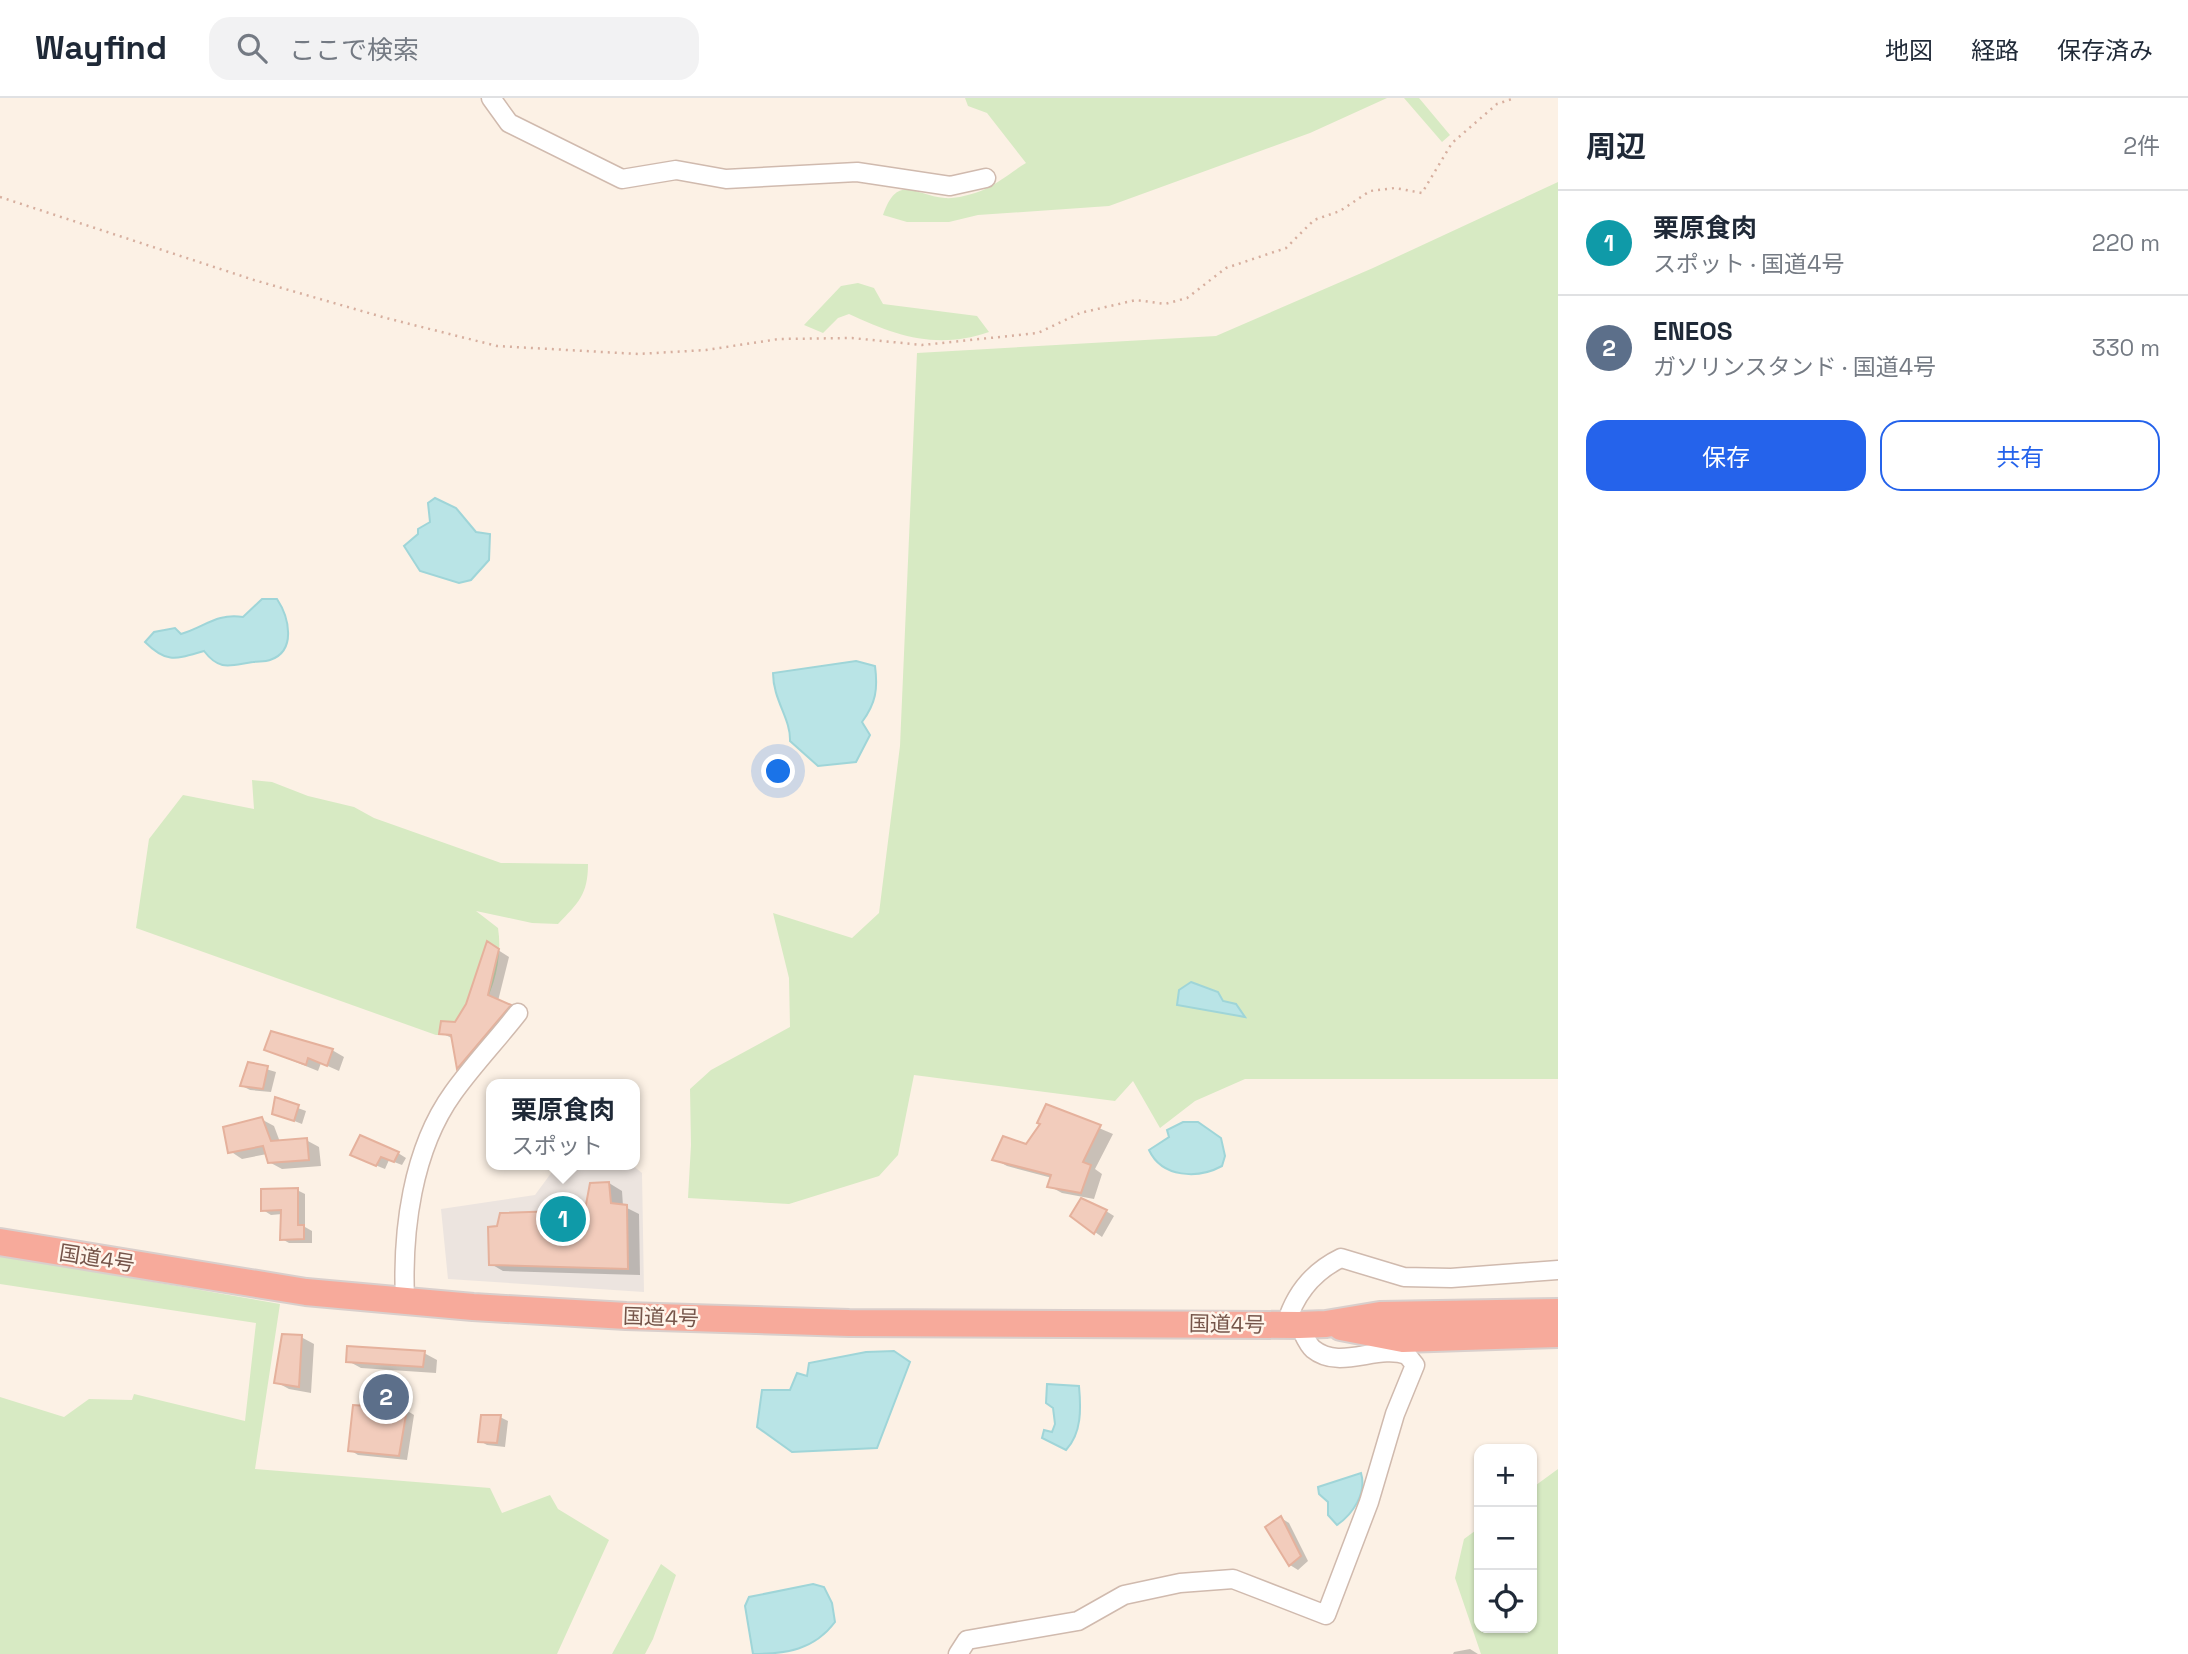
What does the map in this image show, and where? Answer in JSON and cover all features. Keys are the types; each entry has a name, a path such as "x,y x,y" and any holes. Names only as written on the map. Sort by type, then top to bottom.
{"highway":[{"name":"国道4号","path":"0,1241 306,1292 626,1316 849,1323 1326,1324 1380,1315 1558,1312"},
{"path":"1446,1312 1495,1301 1558,1294"},
{"name":"国道4号","path":"1326,1324 1403,1339 1558,1334"}],"street":[{"path":"491,98 509,124 622,179 676,170 726,179 858,172 950,186 986,178"},
{"path":"405,1300 407,1224 426,1139 453,1093 518,1013"},
{"path":"958,1654 967,1640 1078,1621 1124,1595 1180,1583 1233,1579 1326,1615 1369,1502 1395,1414 1415,1366 1407,1355 1390,1352 1334,1358 1312,1349 1292,1324 1293,1300 1321,1268 1341,1258 1404,1277 1451,1278 1558,1270"}],"path":[{"path":"0,197 254,280 497,346 638,354 706,350 779,339 852,338 922,345 979,342 1038,333 1080,313 1136,300 1166,304 1187,298 1226,268 1286,248 1314,220 1340,211 1370,191 1395,188 1422,193 1452,143 1496,104 1515,98"}],"shaded area":[{"path":"553,1170 638,1170 642,1173 644,1292 448,1279 441,1209 535,1195"}],"green space":[{"path":"965,98 1387,98 1310,133 1109,206 978,215 949,222 907,222 883,215 889,202 901,190 953,198 991,186 1026,163 987,113 968,106"},
{"path":"1404,98 1419,98 1450,135 1442,142"},
{"path":"1558,182 1558,1079 1245,1079 1195,1101 1160,1128 1133,1081 1115,1101 914,1075 898,1155 879,1176 789,1204 688,1198 690,1089 711,1070 790,1027 789,978 773,913 852,938 879,913 900,746 917,353 1216,336 1373,268"},
{"path":"858,283 874,288 883,304 977,316 989,332 952,340 917,338 884,329 849,314 838,318 823,333 804,325 841,286"},
{"path":"252,780 272,782 308,796 354,807 374,818 501,863 588,864 584,891 558,924 532,923 476,911 498,928 499,957 488,998 466,1035 436,1035 136,928 149,839 183,795 254,809"},
{"path":"0,1255 280,1304 255,1469 490,1488 502,1513 550,1495 558,1509 609,1540 557,1654 0,1654 0,1397 64,1417 89,1399 132,1400 134,1394 245,1421 256,1323 0,1284"},
{"path":"1558,1469 1558,1654 1481,1654 1455,1578 1464,1539 1474,1532 1474,1633 1537,1633 1537,1484"},
{"path":"661,1564 676,1575 645,1654 612,1654"}],"water":[{"path":"435,498 456,508 476,532 490,534 489,560 471,580 459,583 420,571 404,546 418,534 418,529 430,522 428,503"},
{"path":"262,599 277,599 287,624 284,649 279,656 270,660 226,666 215,662 204,651 186,656 166,657 145,642 154,632 175,628 181,634 225,617 243,617"},
{"path":"856,661 875,666 875,696 862,722 870,735 856,762 818,766 790,741 773,673"},
{"path":"1191,982 1218,992 1223,1001 1236,1004 1245,1017 1177,1005 1179,990"},
{"path":"1183,1122 1198,1122 1221,1138 1225,1156 1222,1166 1202,1173 1181,1173 1171,1171 1155,1159 1149,1150 1169,1137 1167,1130"},
{"path":"894,1351 910,1362 877,1448 792,1452 757,1427 762,1390 790,1390 797,1373 807,1376 809,1363 866,1352"},
{"path":"1047,1384 1079,1386 1078,1428 1066,1450 1042,1438 1044,1430 1052,1432 1055,1424 1053,1408 1046,1403"},
{"path":"1361,1473 1362,1488 1357,1502 1337,1525 1328,1515 1328,1502 1319,1494 1318,1487"},
{"path":"813,1584 824,1587 832,1603 835,1622 809,1644 777,1653 753,1654 745,1606 749,1597"}],"building":[{"path":"487,941 499,949 488,995 511,1005 457,1069 451,1035 439,1034 441,1021 455,1022 466,1004"},
{"path":"271,1031 333,1049 327,1066 308,1058 306,1065 264,1050"},
{"path":"248,1062 268,1066 263,1089 240,1086"},
{"path":"275,1097 299,1105 294,1121 272,1114"},
{"path":"1046,1104 1101,1125 1083,1162 1091,1165 1081,1193 1047,1187 1051,1175 992,1160 1003,1136 1026,1144 1040,1124 1037,1123"},
{"path":"262,1117 271,1141 307,1138 309,1160 268,1163 263,1146 228,1153 223,1127"},
{"path":"360,1135 399,1152 394,1162 381,1157 376,1166 350,1155"},
{"path":"609,1182 611,1203 627,1205 628,1269 489,1265 488,1227 497,1226 500,1213 585,1210 590,1183"},
{"path":"298,1188 298,1225 304,1225 304,1239 280,1240 281,1210 261,1211 261,1189"},
{"path":"1081,1198 1107,1210 1094,1234 1070,1216"},
{"path":"282,1334 302,1335 299,1387 274,1383"},
{"path":"347,1346 425,1351 423,1367 346,1362"},
{"path":"353,1405 407,1409 399,1456 348,1451"},
{"path":"481,1415 501,1415 497,1443 478,1442"},
{"path":"1281,1516 1301,1556 1289,1566 1265,1527"}],"place":[{"name":"栗原食肉","path":"563,1219"},
{"name":"ENEOS","path":"386,1397"}]}
